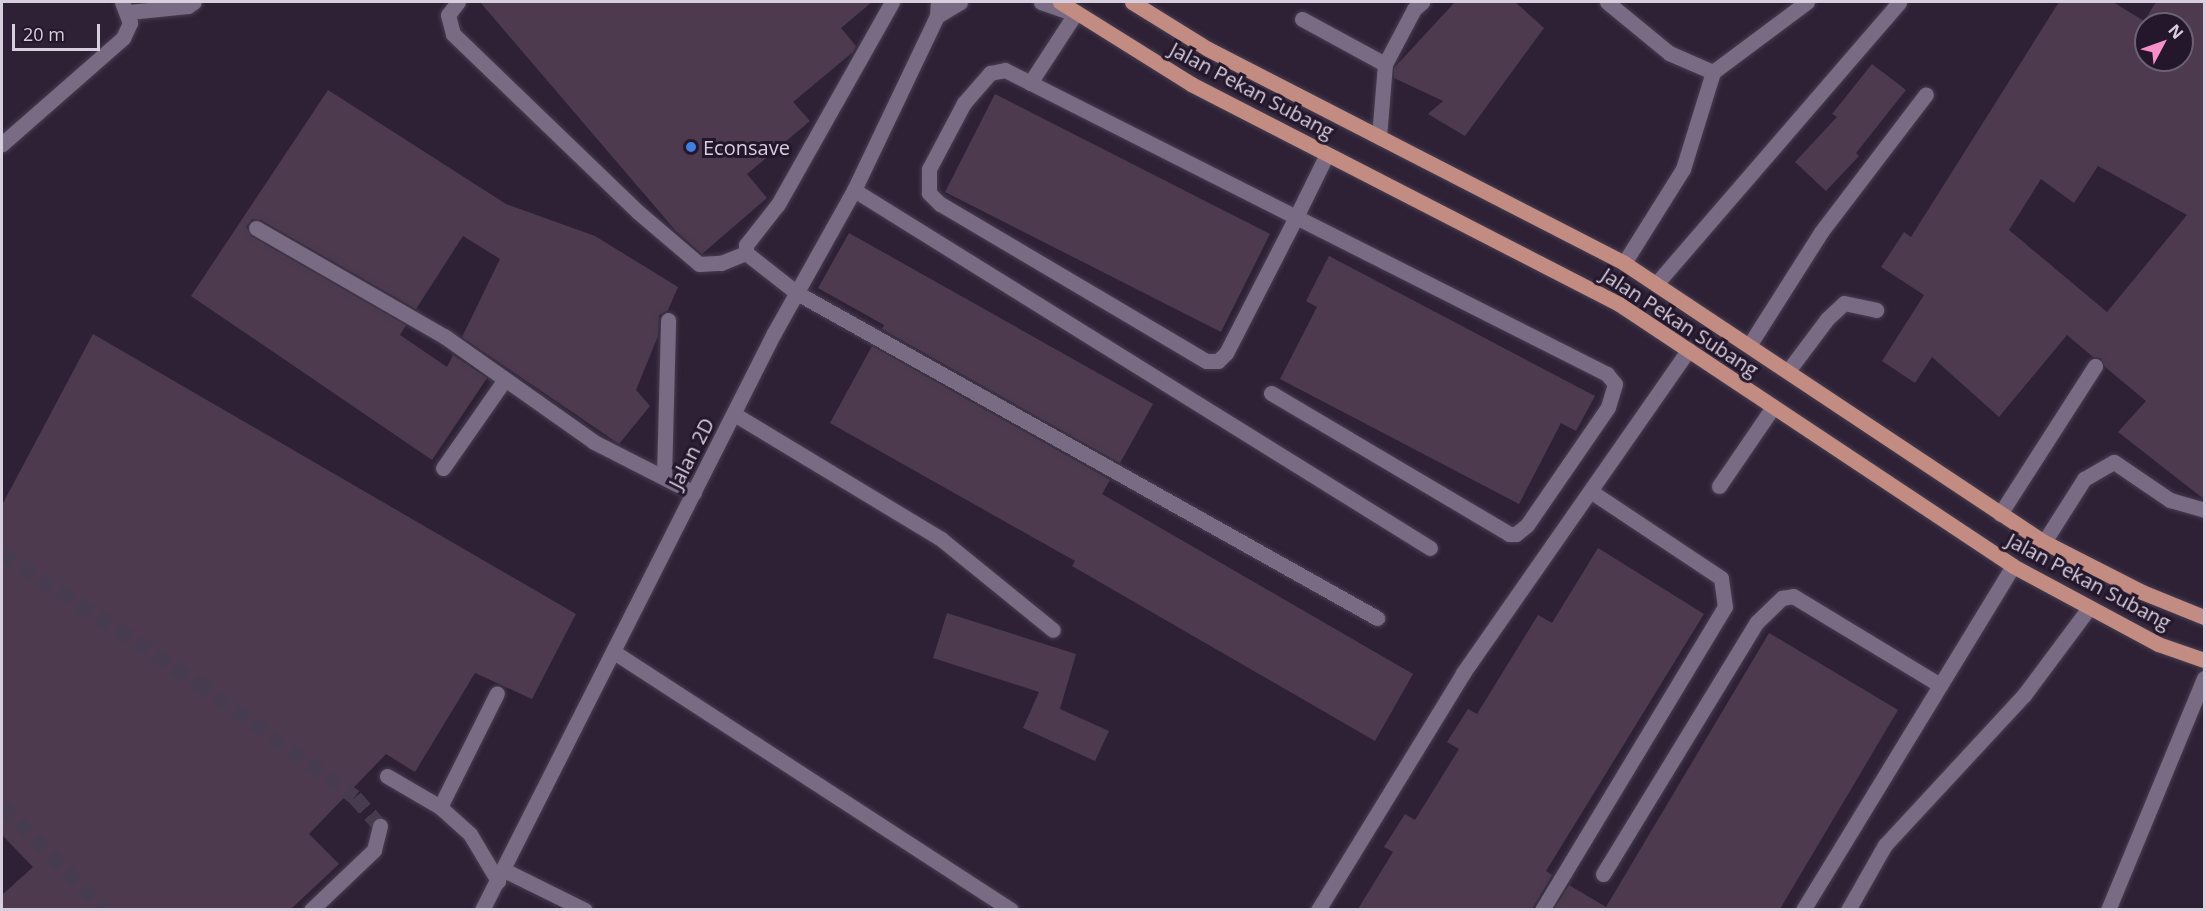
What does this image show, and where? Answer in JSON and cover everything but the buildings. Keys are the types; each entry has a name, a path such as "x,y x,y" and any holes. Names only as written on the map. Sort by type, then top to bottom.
{"main road":[{"name":"Jalan Pekan Subang","path":"1060,2 1191,84 1619,304 2013,566 2088,609 2158,644 2205,660"},
{"name":"Jalan Pekan Subang","path":"1132,2 1208,49 1624,262 2044,542 2142,592 2205,617"}],"street":[{"path":"2,144 123,38 130,23 125,7 188,6 194,2"},
{"path":"458,2 447,15 453,34 638,212 699,264 721,264 746,253"},
{"path":"746,253 746,245 778,204 892,2"},
{"name":"Jalan 2D","path":"482,909 734,414 854,190 937,8 960,2"},
{"path":"1030,83 1076,14 1041,2"},
{"path":"1379,137 1385,64 1422,2"},
{"path":"1607,2 1669,53 1713,72"},
{"path":"1624,262 1683,169 1713,72 1807,2"},
{"path":"1656,284 1899,2"},
{"path":"1302,19 1385,64"},
{"path":"1271,393 1509,534 1516,534 1527,525 1608,407 1615,384 1607,374 1296,217 1030,83 1005,70 990,73 978,84 929,169 929,193 940,204 1206,361 1218,361 1226,353 1296,217 1327,154"},
{"path":"1750,344 1821,232 1926,94"},
{"path":"854,190 1430,548"},
{"path":"255,228 444,336 594,442 694,493"},
{"path":"746,253 797,293 1377,618"},
{"path":"1788,371 1827,319 1844,303 1876,310"},
{"path":"664,477 668,320"},
{"path":"1318,909 1463,674 1688,350"},
{"path":"2000,514 2095,366"},
{"path":"443,468 505,379"},
{"path":"1719,486 1773,407"},
{"path":"734,414 941,539 1053,630"},
{"path":"2044,542 2084,479 2114,462 2170,500 2205,510"},
{"path":"1542,909 1725,607 1721,578 1590,491"},
{"path":"1803,909 2013,566"},
{"path":"1603,874 1757,622 1782,598 1793,596 1940,685"},
{"path":"1848,909 1885,845 2024,695 2088,609"},
{"path":"614,651 1011,909"},
{"path":"2108,909 2205,678"},
{"path":"441,807 498,693"},
{"path":"387,776 441,807 470,834 501,875 585,909"},
{"path":"311,909 374,850 380,826"}],"tunnel":[{"path":"2,553 197,682 355,797 380,826"},
{"path":"2,805 105,910"}],"place":[{"name":"Econsave","path":"691,147"}]}
